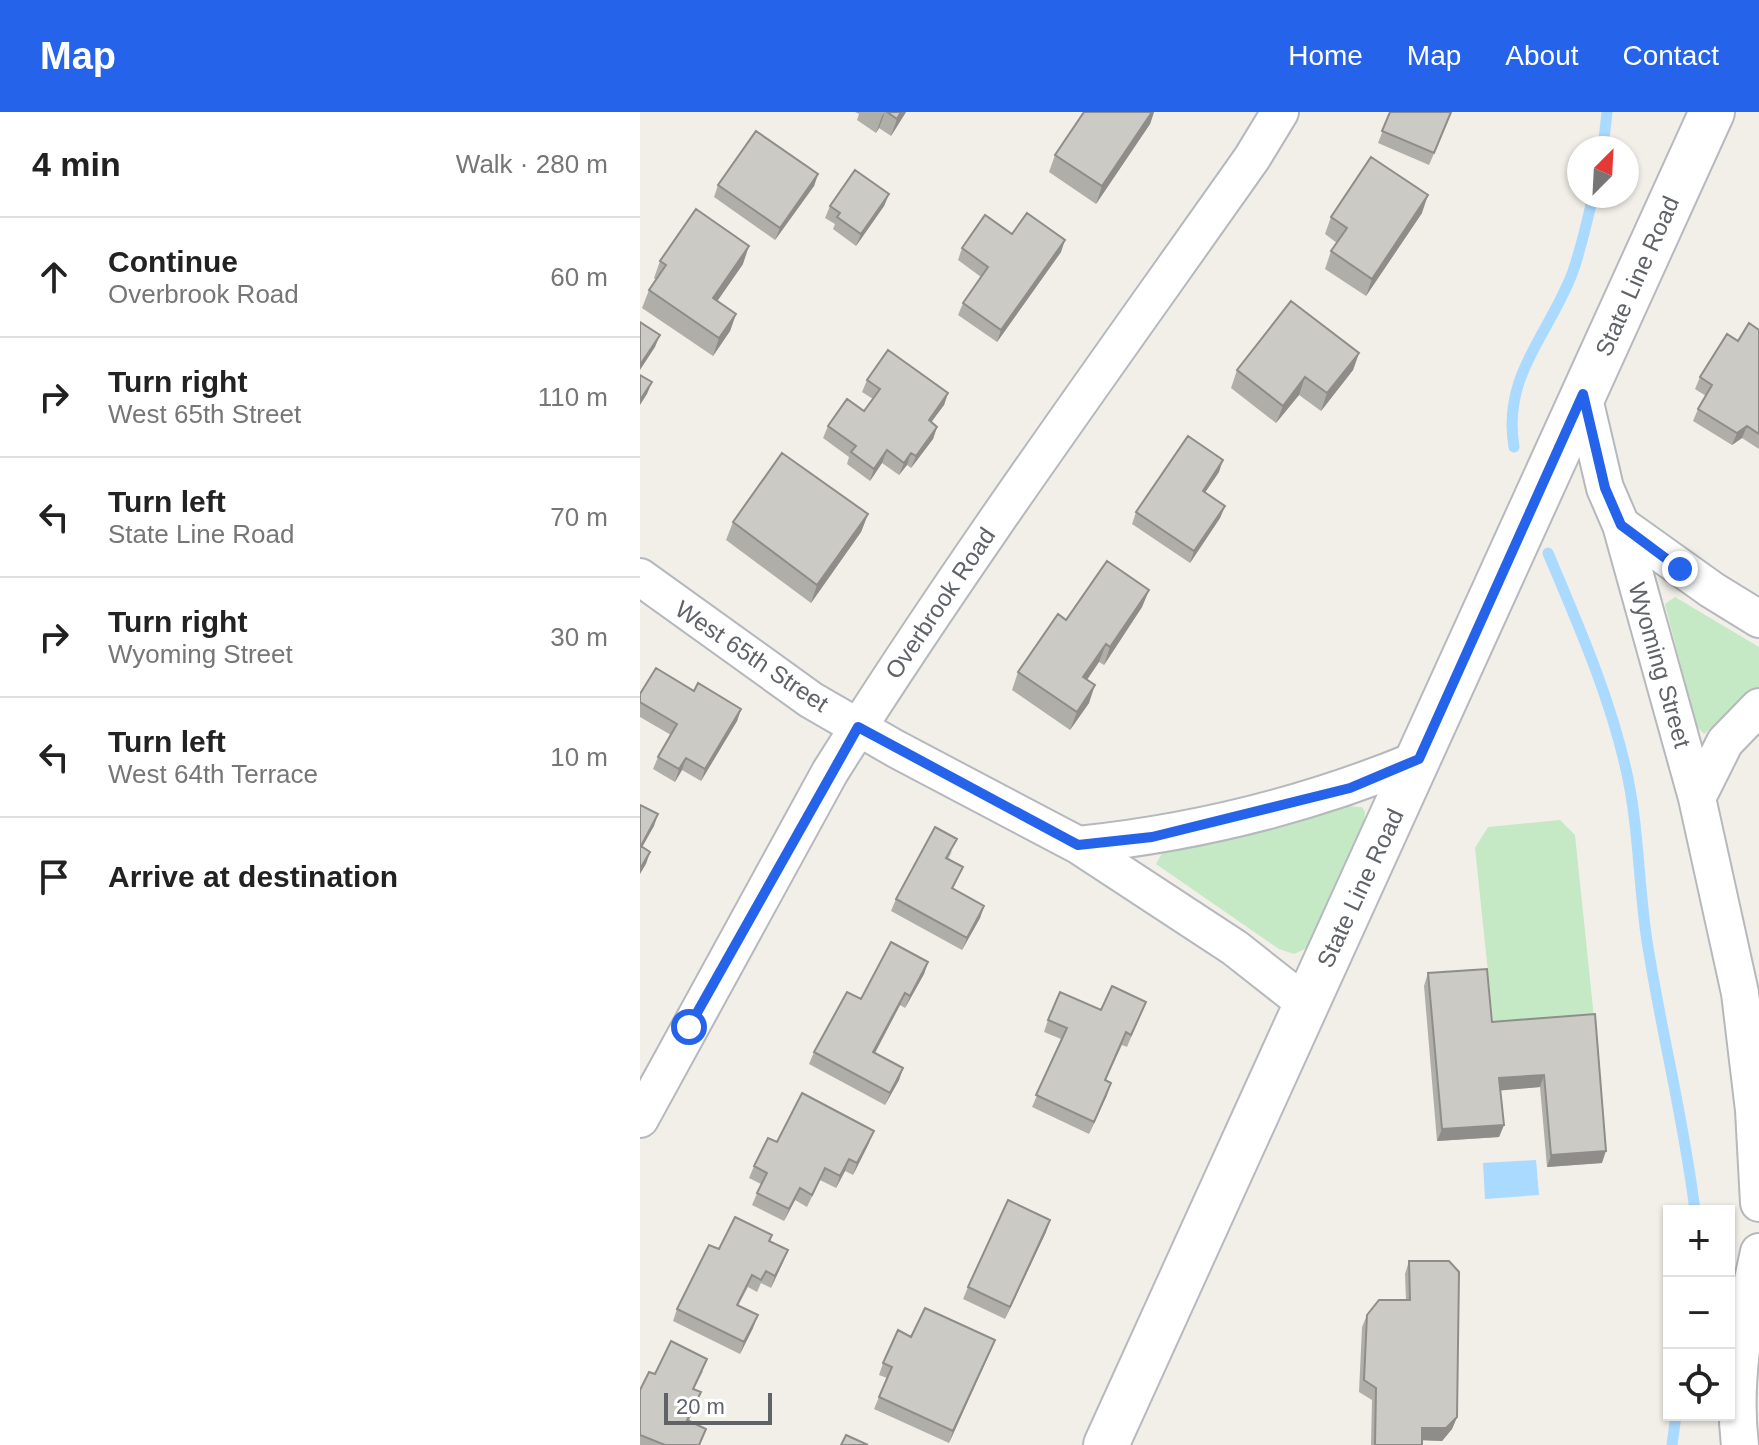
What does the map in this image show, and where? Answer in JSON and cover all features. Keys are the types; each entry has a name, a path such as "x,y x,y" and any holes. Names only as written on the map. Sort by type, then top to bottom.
{"main road":[{"name":"State Line Road","path":"1106,1445 1712,112"}],"street":[{"name":"Overbrook Road","path":"640,1119 822,785 858,727 979,545 1252,158 1280,112"},
{"name":"Wyoming Street","path":"1583,394 1605,488 1621,525 1697,798 1740,993 1754,1110 1759,1203"},
{"path":"1621,525 1712,590 1759,619"},
{"name":"West 65th Street","path":"640,577 811,700 1078,845 1235,948 1306,1004"},
{"name":"Wyoming Street","path":"1697,798 1725,742 1759,707"},
{"path":"1078,845 1152,837 1350,788 1419,759"},
{"path":"1740,1445 1737,1417 1744,1316 1759,1252"}],"green space":[{"path":"1675,597 1759,647 1759,689 1749,692 1704,734 1696,726 1665,604"},
{"path":"1348,806 1362,807 1365,812 1364,825 1307,948 1294,954 1279,949 1156,864 1163,851 1260,832"},
{"path":"1560,820 1575,835 1594,1018 1494,1029 1475,848 1488,827"}],"water":[{"path":"1536,1160 1539,1195 1485,1199 1483,1163"}],"building":[{"path":"887,112 901,112 897,119"},
{"path":"1084,112 1152,112 1102,186 1055,155"},
{"path":"1390,112 1451,112 1434,153 1382,131"},
{"path":"756,131 818,174 780,228 718,185"},
{"path":"1371,157 1428,195 1372,279 1331,251 1347,228 1331,217"},
{"path":"855,170 889,194 861,234 837,217 840,213 830,206"},
{"path":"696,209 749,246 713,298 736,314 719,338 649,290 666,265 660,261"},
{"path":"1027,213 1065,240 1001,330 963,303 988,267 962,248 985,215 1012,234"},
{"path":"1291,301 1359,353 1327,393 1305,377 1283,406 1237,370"},
{"path":"640,322 660,335 640,365"},
{"path":"1749,323 1759,330 1759,434 1747,426 1737,433 1698,409 1712,385 1700,377 1727,334 1738,341"},
{"path":"888,350 948,393 929,420 937,427 916,456 911,453 904,463 887,450 874,469 851,452 856,446 828,426 847,399 864,411 880,389 867,380"},
{"path":"640,375 652,382 640,400"},
{"path":"1188,436 1223,460 1203,491 1225,506 1194,551 1136,512"},
{"path":"782,453 868,514 817,585 733,522"},
{"path":"1107,561 1149,590 1110,647 1106,644 1083,677 1095,685 1077,712 1018,672 1058,614 1066,620"},
{"path":"656,668 694,691 698,683 741,709 705,769 686,758 679,769 658,757 677,724 640,702 640,694"},
{"path":"640,805 658,814 641,846 650,852 640,869"},
{"path":"935,827 957,839 946,858 963,867 952,888 984,906 967,938 896,899"},
{"path":"891,942 928,962 910,996 905,993 873,1052 903,1068 890,1093 814,1052 847,992 861,999"},
{"path":"1487,969 1492,1022 1595,1014 1606,1151 1551,1155 1544,1075 1499,1078 1504,1125 1442,1129 1428,973"},
{"path":"1112,986 1146,1002 1131,1035 1126,1032 1105,1080 1111,1083 1094,1122 1036,1095 1067,1028 1048,1020 1060,992 1101,1010"},
{"path":"802,1093 874,1131 857,1163 849,1159 840,1176 825,1168 812,1195 800,1188 789,1209 757,1193 767,1173 754,1166 768,1138 777,1142"},
{"path":"1008,1200 1050,1220 1010,1307 968,1287"},
{"path":"735,1217 772,1235 769,1241 788,1250 775,1276 766,1271 761,1280 752,1275 737,1305 758,1315 744,1342 677,1309 709,1245 719,1249"},
{"path":"1409,1261 1449,1261 1459,1272 1457,1417 1446,1428 1422,1428 1422,1445 1375,1445 1376,1388 1364,1380 1367,1315 1379,1300 1410,1300"},
{"path":"925,1308 995,1340 953,1431 879,1397 892,1367 883,1363 898,1330 911,1337"},
{"path":"671,1341 707,1359 693,1389 701,1392 687,1420 706,1429 699,1445 665,1445 640,1435 640,1390 649,1372 655,1374"},
{"path":"846,1435 868,1445 841,1445"}],"waterway":[{"path":"1604,136 1607,112"},
{"path":"1514,447 1512,422 1521,377 1572,274 1590,208"},
{"path":"1548,553 1601,684 1625,765 1633,809 1647,941 1694,1205"},
{"path":"1672,1445 1675,1421"}],"route":[{"path":"689,1027 858,727 1078,845 1152,837 1350,788 1419,759 1583,394 1605,488 1621,525 1680,569"}]}
